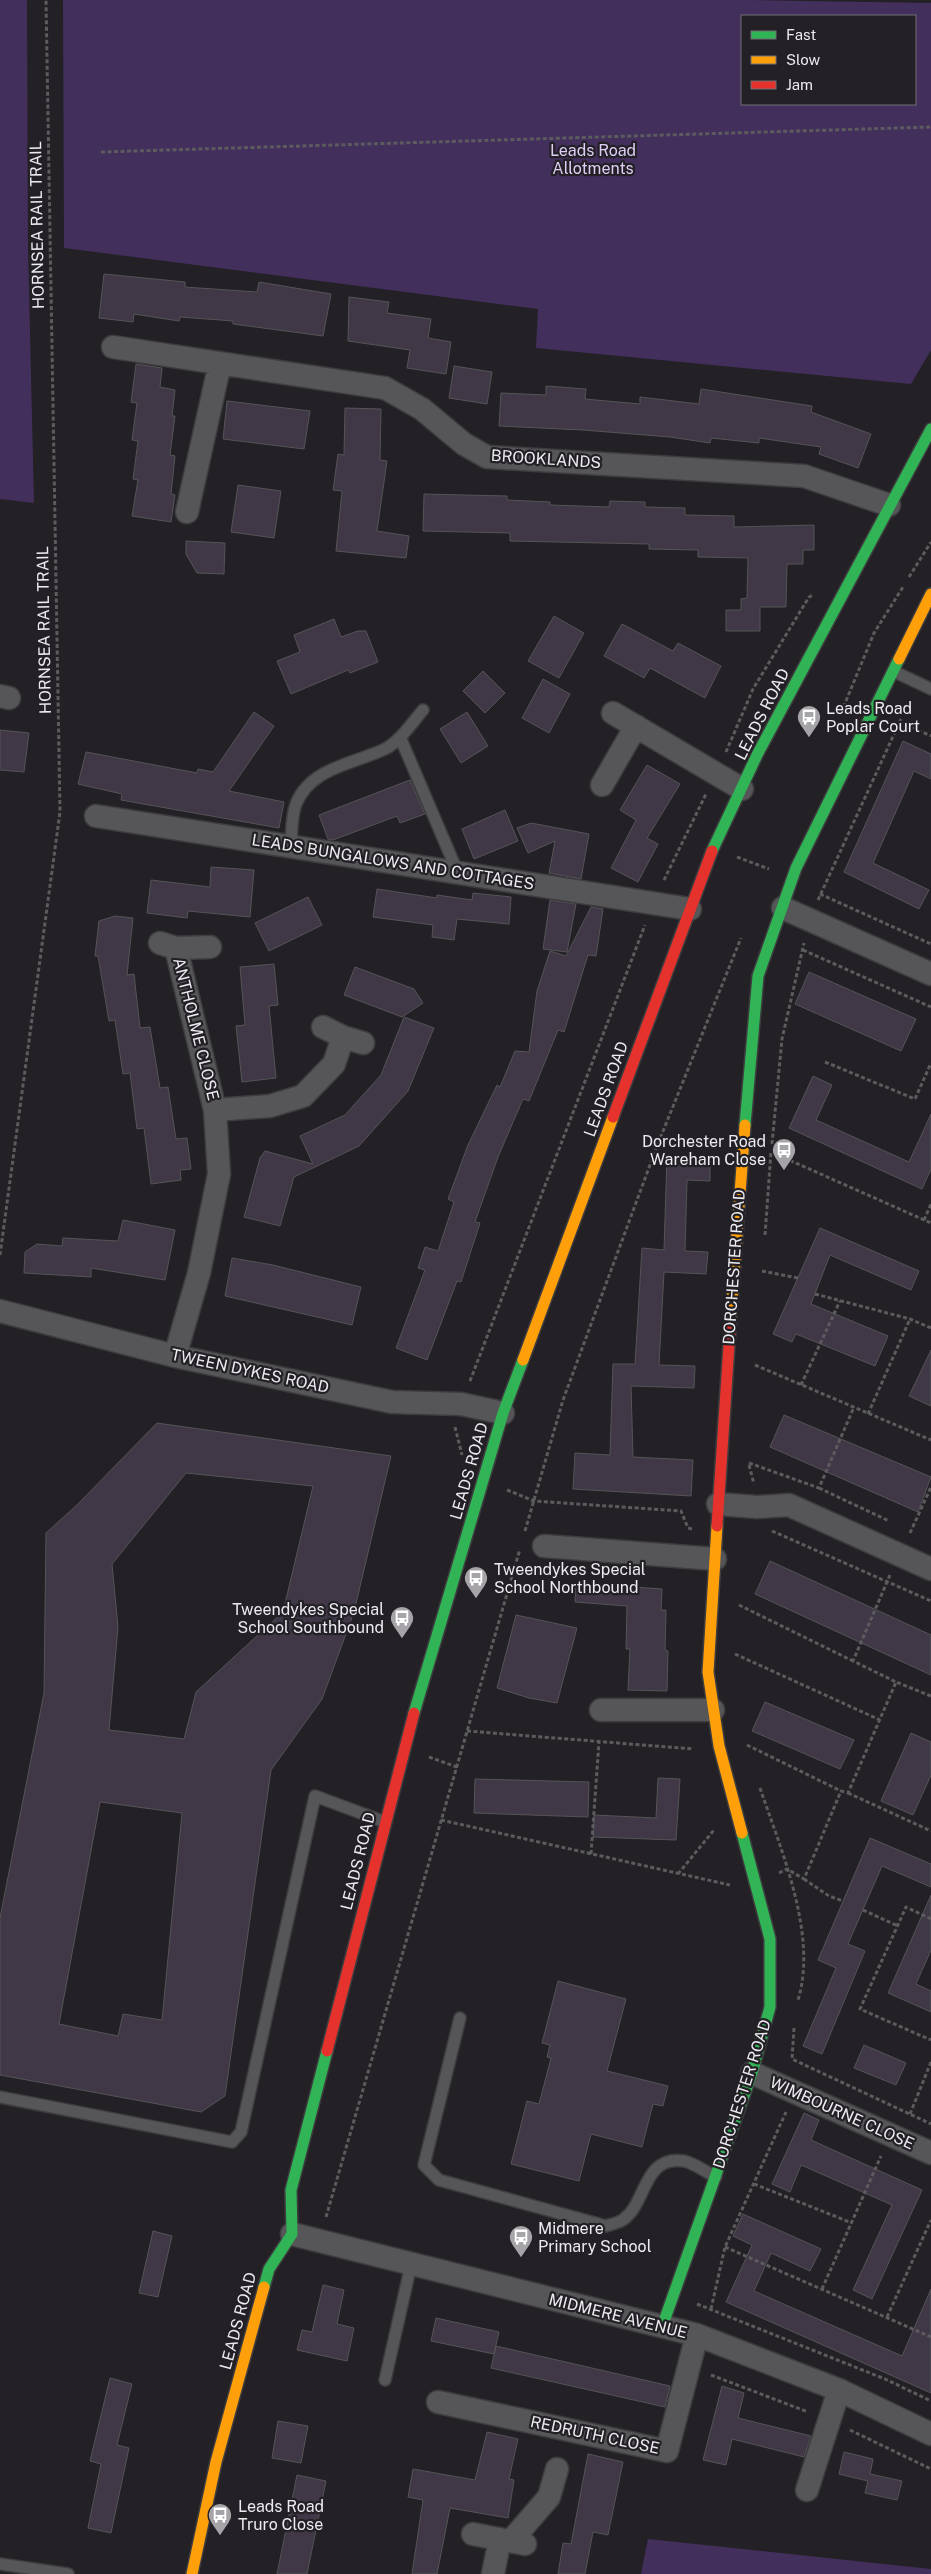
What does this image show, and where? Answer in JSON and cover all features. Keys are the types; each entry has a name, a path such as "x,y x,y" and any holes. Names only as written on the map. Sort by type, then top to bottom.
{"main road":[{"name":"LEADS ROAD","path":"192,2574 216,2462 269,2268 292,2234 291,2190 385,1822 407,1739 503,1413 713,847 762,747 931,429"},
{"name":"DORCHESTER ROAD","path":"662,2326 752,2073 770,2007 770,1939 718,1746 708,1672 715,1535 742,1146 758,976 784,908 796,868 931,594"}],"street":[{"name":"BROOKLANDS","path":"113,347 385,388 422,409 464,444 487,457 804,476 889,505"},
{"path":"187,512 220,363"},
{"path":"612,713 742,789"},
{"path":"602,786 636,726"},
{"name":"LEADS BUNGALOWS AND COTTAGES","path":"96,816 690,910"},
{"path":"784,908 931,974"},
{"name":"ANTHOLME CLOSE","path":"175,1356 199,1273 219,1174 215,1110 168,946 210,947"},
{"name":"ANTHOLME CLOSE","path":"215,1110 270,1106 303,1096 334,1064 353,1040 323,1027"},
{"name":"TWEEN DYKES ROAD","path":"0,1311 175,1356 392,1402 461,1404 503,1413"},
{"path":"718,1504 757,1507 789,1505 931,1569"},
{"path":"544,1546 715,1559"},
{"path":"601,1710 713,1710"},
{"name":"WIMBOURNE CLOSE","path":"752,2073 931,2154"},
{"name":"MIDMERE AVENUE","path":"292,2234 697,2336 839,2390 931,2434"},
{"name":"REDRUTH CLOSE","path":"438,2402 667,2451 697,2336"},
{"path":"807,2490 839,2390"},
{"path":"493,2574 513,2542 549,2498 557,2469"},
{"path":"473,2534 513,2542"}],"lane":[{"path":"893,671 931,689"},
{"path":"291,846 295,805 306,784 340,766 386,748 400,737 423,710"},
{"path":"400,737 458,872"},
{"path":"0,2097 232,2142 241,2132 314,1796 385,1822"},
{"path":"460,2018 424,2165 439,2180 606,2226 624,2220 648,2177 663,2163 684,2162 716,2177"},
{"path":"386,2380 411,2265"},
{"path":"0,2564 68,2574"}],"path":[{"name":"HORNSEA RAIL TRAIL","path":"0,1255 60,812 46,0"},
{"path":"101,152 931,128"},
{"path":"840,716 874,633 931,542"},
{"path":"764,1243 782,1039 809,920 900,722"},
{"path":"765,879 772,862"},
{"path":"820,894 931,944"},
{"path":"523,1538 563,1400 660,1138 743,934"},
{"path":"803,950 931,1007"},
{"path":"825,1062 915,1099 931,1063"},
{"path":"660,1138 742,1146"},
{"path":"771,1152 931,1223"},
{"path":"924,1220 931,1204"},
{"path":"761,1280 762,1262"},
{"path":"762,1271 798,1278"},
{"path":"815,1294 910,1319 931,1328"},
{"path":"801,1385 840,1301"},
{"path":"868,1414 910,1319"},
{"path":"754,1374 756,1356"},
{"path":"755,1365 931,1440"},
{"path":"819,1488 854,1408"},
{"path":"749,1456 748,1463 757,1507 755,1524 931,1601"},
{"path":"748,1463 819,1488 894,1524"},
{"path":"483,1480 534,1501 681,1511 688,1528 715,1535"},
{"path":"853,1661 899,1554 931,1487"},
{"path":"902,1528 910,1532"},
{"path":"318,2242 520,1547"},
{"path":"735,1613 736,1604 896,1682 931,1696"},
{"path":"734,1645 735,1662"},
{"path":"734,1653 880,1720"},
{"path":"848,1794 896,1682"},
{"path":"467,1732 693,1749"},
{"path":"591,1854 599,1742"},
{"path":"748,1753 745,1744 841,1791 930,1831 931,1824"},
{"path":"757,1780 798,1903 804,1980 797,2002"},
{"path":"804,1880 841,1791"},
{"path":"441,1820 732,1886 754,1882 787,1869"},
{"path":"678,1874 716,1828"},
{"path":"787,1869 830,1896 843,1901"},
{"path":"931,1919 906,1907 860,2008 931,2040"},
{"path":"863,1910 898,1926"},
{"path":"794,2019 792,2059 931,2124"},
{"path":"910,2114 931,2062"},
{"path":"711,2309 725,2248 797,2093"},
{"path":"822,2289 881,2156"},
{"path":"754,2184 852,2223"},
{"path":"887,2317 931,2220"},
{"path":"725,2248 931,2337"},
{"path":"674,2295 884,2379 931,2401"}],"green space":[{"path":"0,0 27,0 28,247 34,503 0,499"},
{"name":"Leads Road Allotments","path":"63,0 751,0 931,3 931,350 911,384 536,348 538,309 64,248"},
{"path":"648,2539 931,2569 931,2574 641,2574"}],"building":[{"path":"104,274 185,282 185,287 257,292 259,282 331,294 323,336 233,324 233,321 180,317 179,321 134,314 133,322 99,318"},
{"path":"349,297 389,302 387,313 431,319 428,338 451,342 446,374 407,368 410,350 348,341"},
{"path":"136,364 162,368 160,387 175,390 172,416 175,416 170,455 175,456 171,494 175,495 171,522 132,516 138,480 133,479 138,441 132,440 137,403 131,402"},
{"path":"454,366 492,372 487,404 449,398"},
{"path":"546,386 586,389 585,399 640,404 640,397 699,404 701,389 812,406 811,412 871,434 858,468 819,454 821,447 759,438 759,443 711,438 710,443 670,437 499,426 501,393 546,395"},
{"path":"227,401 310,411 304,449 223,439"},
{"path":"345,408 381,409 380,460 387,461 377,531 409,536 406,558 336,551 342,491 333,490 338,454 344,455"},
{"path":"238,485 281,491 274,538 231,532"},
{"path":"424,494 507,496 507,500 550,502 550,505 609,507 610,501 645,502 645,507 685,508 685,515 734,516 734,527 814,525 814,550 803,550 803,564 787,564 786,607 760,607 760,631 726,631 726,610 741,610 741,599 747,598 748,558 698,557 698,550 649,549 649,544 510,541 510,533 423,531"},
{"path":"186,541 225,543 224,574 197,573 186,554"},
{"path":"554,616 584,633 559,678 528,661"},
{"path":"334,619 341,637 358,631 366,631 378,662 350,673 348,670 291,694 277,661 300,652 294,635"},
{"path":"622,624 673,651 678,643 721,666 705,698 650,668 644,678 604,656"},
{"path":"483,671 505,693 485,713 463,691"},
{"path":"543,679 570,694 549,733 522,718"},
{"path":"254,712 274,726 229,791 284,802 279,828 121,800 122,794 78,784 86,752 197,773 198,769 213,772"},
{"path":"467,712 488,746 461,763 440,729"},
{"path":"0,730 29,733 24,772 0,770"},
{"path":"903,741 931,754 931,779 914,771 873,863 929,890 919,909 844,872"},
{"path":"647,765 680,784 647,838 658,844 638,882 611,868 636,820 620,810"},
{"path":"410,780 425,814 400,823 397,816 333,840 328,839 319,815"},
{"path":"505,810 518,841 474,859 462,829"},
{"path":"531,823 589,834 581,879 549,873 555,841 528,853 517,828"},
{"path":"211,867 254,870 250,917 188,911 187,918 147,913 151,880 210,887"},
{"path":"377,889 437,898 437,895 472,900 473,893 511,897 509,924 457,919 454,940 432,937 433,925 373,917"},
{"path":"308,897 322,925 269,951 255,923"},
{"path":"550,900 576,904 567,952 543,949"},
{"path":"591,907 603,909 596,956 588,955 564,1032 558,1030 529,1101 523,1099 498,1157 475,1222 480,1223 461,1282 457,1281 427,1360 396,1348 425,1270 418,1268 425,1247 438,1251 454,1202 448,1199 468,1145 497,1085 500,1087 515,1051 529,1052 537,991 550,951 566,956"},
{"path":"115,916 133,918 127,975 134,974 140,1028 150,1027 160,1088 168,1087 176,1139 187,1138 191,1169 180,1170 181,1180 151,1184 144,1128 137,1129 130,1073 123,1074 115,1020 109,1021 98,956 95,956 99,921"},
{"path":"274,964 278,1005 269,1006 276,1078 242,1082 236,1026 245,1025 240,967"},
{"path":"355,967 414,989 423,1003 402,1017 344,995"},
{"path":"809,972 916,1019 901,1051 795,1004"},
{"path":"404,1017 434,1028 408,1091 359,1146 294,1177 280,1226 244,1217 260,1158 265,1151 313,1164 300,1136 345,1115 381,1075"},
{"path":"813,1076 832,1085 816,1120 909,1162 931,1114 931,1169 922,1189 789,1128"},
{"path":"667,1157 710,1158 710,1181 687,1180 685,1251 708,1252 706,1274 664,1272 659,1365 695,1366 694,1388 631,1386 633,1457 693,1460 691,1496 573,1489 575,1453 610,1455 613,1364 635,1364 642,1248 664,1250"},
{"path":"123,1220 175,1230 165,1280 91,1268 91,1277 24,1273 25,1252 37,1244 62,1246 63,1238 118,1241"},
{"path":"820,1228 919,1271 911,1290 830,1255 811,1304 888,1336 875,1366 796,1334 792,1342 773,1334"},
{"path":"232,1258 273,1265 361,1287 352,1325 225,1296"},
{"path":"931,1350 931,1406 909,1396"},
{"path":"784,1415 931,1477 918,1512 770,1447"},
{"path":"157,1423 391,1456 354,1612 322,1699 271,1770 225,2096 201,2112 0,2075 0,1918 44,1693 46,1533 78,1504","holes":["186,1473 313,1486 283,1612 196,1692 184,1739 109,1730 118,1627 112,1564","100,1802 182,1813 162,2020 123,2014 118,2036 59,2024"]},
{"path":"770,1561 931,1635 931,1675 755,1594"},
{"path":"576,1583 662,1589 661,1610 666,1610 667,1691 628,1690 630,1649 626,1649 627,1606 575,1602"},
{"path":"516,1615 577,1628 557,1703 529,1698 497,1688"},
{"path":"765,1702 854,1740 840,1769 752,1731"},
{"path":"911,1733 931,1742 931,1775 913,1815 881,1801"},
{"path":"658,1778 680,1779 676,1840 593,1837 594,1815 656,1818"},
{"path":"475,1779 589,1782 588,1817 474,1813"},
{"path":"870,1838 931,1864 931,1887 882,1866 848,1944 865,1951 822,2054 803,2046 836,1968 818,1960"},
{"path":"931,1895 931,1950 916,1984 931,1991 931,2012 888,1993"},
{"path":"558,1981 626,1999 607,2071 668,2086 663,2106 653,2104 642,2147 591,2134 579,2181 511,2164 527,2101 539,2104 551,2058 547,2057 550,2045 542,2043"},
{"path":"864,2045 906,2063 896,2085 854,2068"},
{"path":"804,2113 819,2120 811,2140 922,2190 872,2299 853,2290 892,2205 801,2165 790,2192 772,2184"},
{"path":"743,2214 821,2249 810,2271 771,2253 754,2291 902,2356 931,2289 931,2393 726,2302 752,2245 733,2236"},
{"path":"153,2231 172,2236 158,2297 139,2293"},
{"path":"323,2285 344,2290 337,2324 354,2328 347,2361 297,2350 302,2330 312,2332"},
{"path":"436,2318 499,2332 494,2354 431,2341"},
{"path":"496,2346 670,2386 665,2407 491,2368"},
{"path":"110,2378 132,2384 117,2445 129,2448 111,2533 88,2528 101,2464 90,2461"},
{"path":"722,2386 744,2393 738,2418 811,2436 804,2457 732,2439 726,2465 703,2460"},
{"path":"278,2421 308,2426 301,2463 272,2458"},
{"path":"487,2432 518,2439 509,2479 514,2480 508,2518 450,2508 437,2574 412,2574 423,2500 408,2497 413,2469 475,2480"},
{"path":"844,2452 873,2459 870,2474 902,2481 897,2500 865,2493 868,2481 839,2474"},
{"path":"588,2454 623,2462 608,2535 593,2532 585,2574 558,2574 563,2543 571,2544"},
{"path":"297,2475 326,2481 307,2574 277,2574"}],"traffic: fast":[{"path":"712,851 757,755 931,429"},
{"path":"745,1125 758,976 796,868 899,659"},
{"path":"414,1713 503,1413 523,1360"},
{"path":"662,2327 752,2073 770,2007 770,1939 742,1833"},
{"path":"264,2287 269,2269 292,2234 291,2190 327,2051"}],"traffic: slow":[{"path":"899,659 931,594"},
{"path":"523,1360 613,1117"},
{"path":"730,1330 745,1125"},
{"path":"717,1526 708,1672 719,1746 742,1833"},
{"path":"192,2574 216,2462 264,2287"}],"traffic: jam":[{"path":"613,1117 712,851"},
{"path":"717,1526 730,1330"},
{"path":"327,2051 414,1713"}],"place":[{"name":"Leads Road Poplar Court","path":"809,738"},
{"name":"Dorchester Road Wareham Close","path":"784,1171"},
{"name":"Tweendykes Special School Northbound","path":"476,1599"},
{"name":"Tweendykes Special School Southbound","path":"402,1639"},
{"name":"Midmere Primary School","path":"521,2258"},
{"name":"Leads Road Truro Close","path":"220,2536"}]}
